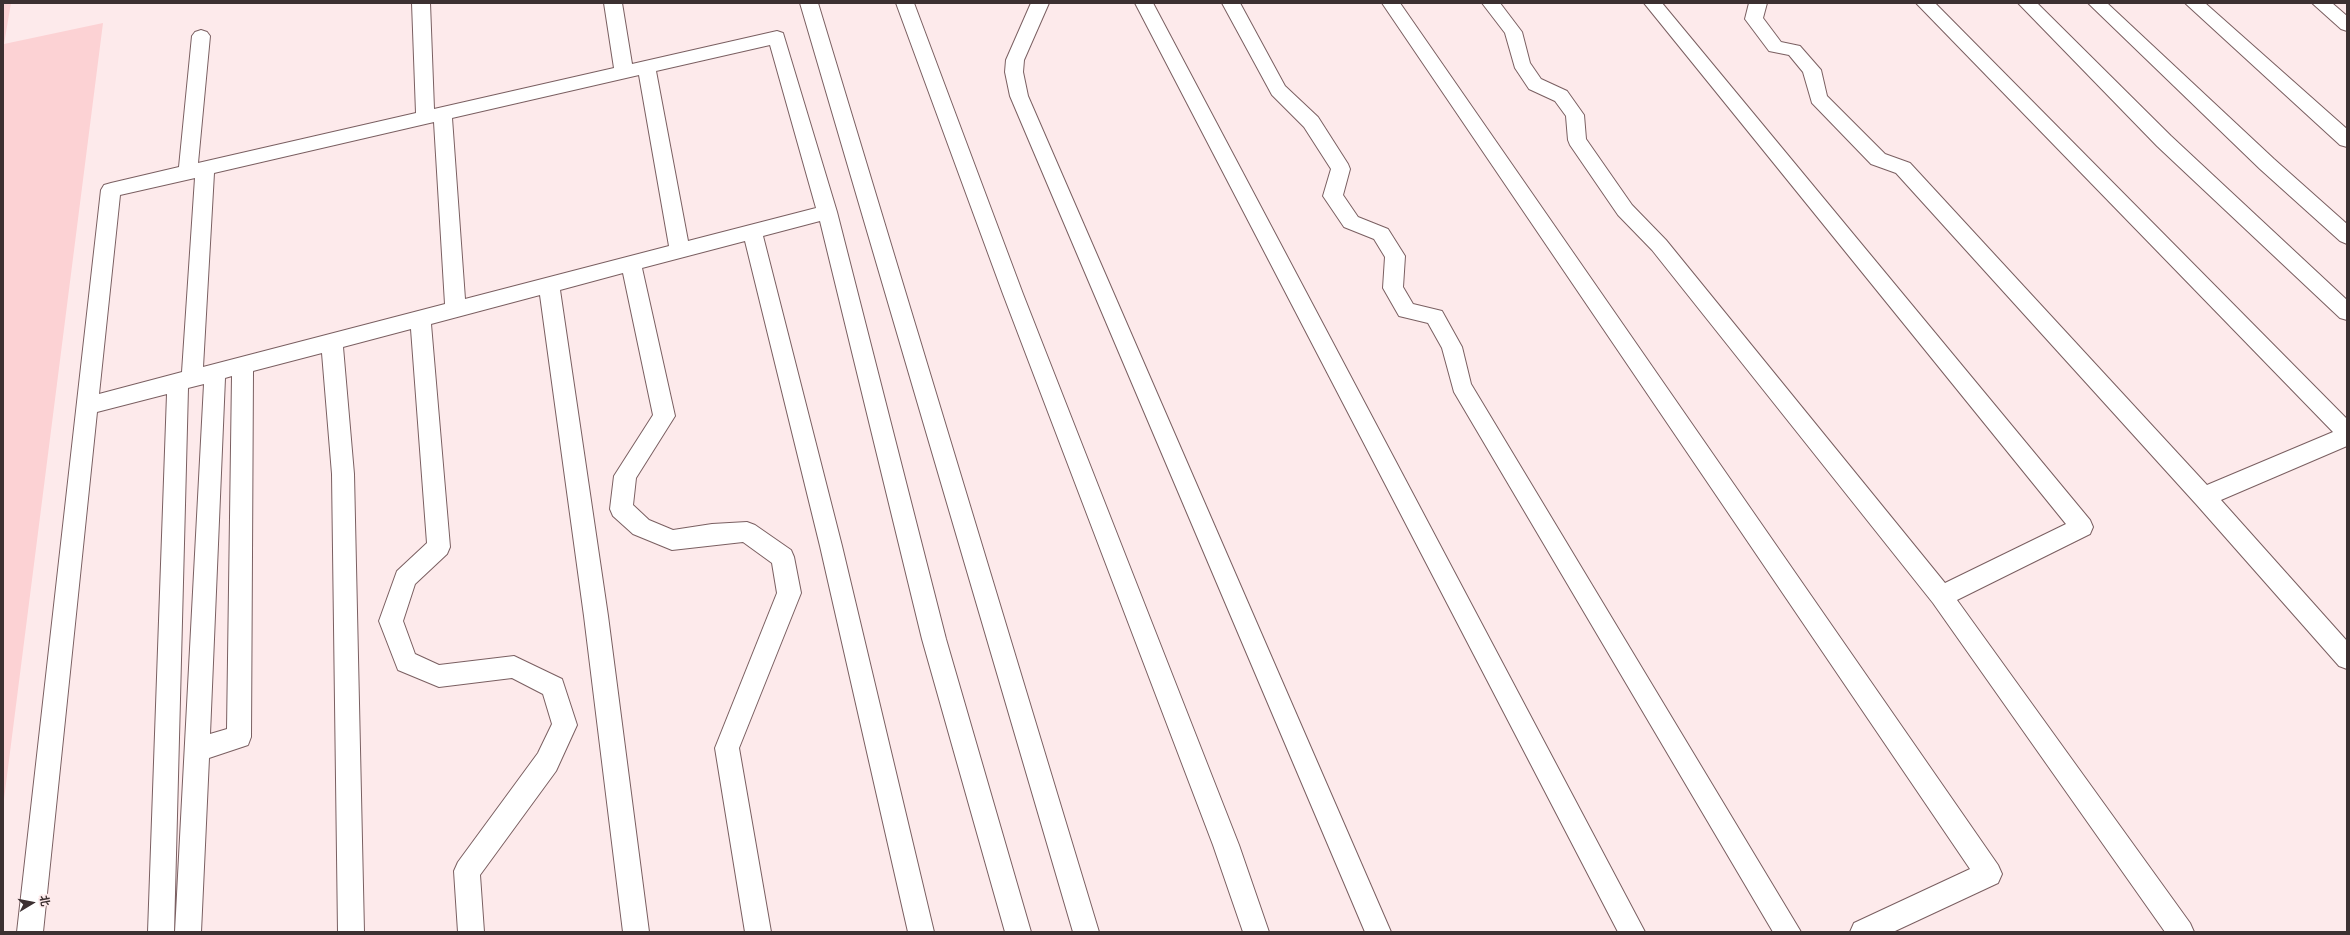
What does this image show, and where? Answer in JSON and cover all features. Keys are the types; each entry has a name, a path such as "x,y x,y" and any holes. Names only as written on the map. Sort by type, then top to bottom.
{"lane":[{"path":"421,3 456,309"},
{"path":"613,3 624,72"},
{"path":"809,3 1086,932"},
{"path":"905,3 1016,302 1223,837 1256,932"},
{"path":"1040,3 1037,15 1020,44 1014,68 1019,96 1378,932"},
{"path":"1144,3 1632,932"},
{"path":"1231,3 1278,90 1310,122 1341,169 1333,196 1351,222 1381,234 1395,256 1394,288 1406,310 1435,317 1452,347 1461,386 1788,932"},
{"path":"1391,3 1989,874 1863,932"},
{"path":"1491,3 1513,32 1521,64 1535,84 1561,96 1575,115 1577,140 1625,210 1660,245 1941,596 2180,932"},
{"path":"1653,3 2082,527 1941,596"},
{"path":"1758,3 1754,19 1775,47 1794,50 1812,70 1818,98 1878,159 1903,168 2204,497 2347,658"},
{"path":"1925,3 2347,433"},
{"path":"2026,3 2164,141 2347,312"},
{"path":"2097,3 2267,164 2347,236"},
{"path":"2194,3 2347,140"},
{"path":"2321,3 2347,25"},
{"path":"161,932 185,381 197,170 201,36"},
{"path":"30,932 111,190 777,37 826,212 934,639 1018,932"},
{"path":"646,67 680,250"},
{"path":"87,406 826,212"},
{"path":"752,231 831,546 922,932"},
{"path":"631,264 664,416 625,476 621,509 641,527 672,540 712,534 747,532 783,557 789,593 726,748 758,932"},
{"path":"549,285 596,616 636,932"},
{"path":"420,319 439,547 405,578 391,621 406,662 439,676 514,667 553,687 565,725 547,762 467,871 472,932"},
{"path":"332,342 343,474 351,932"},
{"path":"196,750 239,738 243,365"},
{"path":"188,932 215,373"},
{"path":"2204,497 2347,436"}],"shaded area":[{"path":"3,3 11,3 4,44 103,23 3,807"}]}
